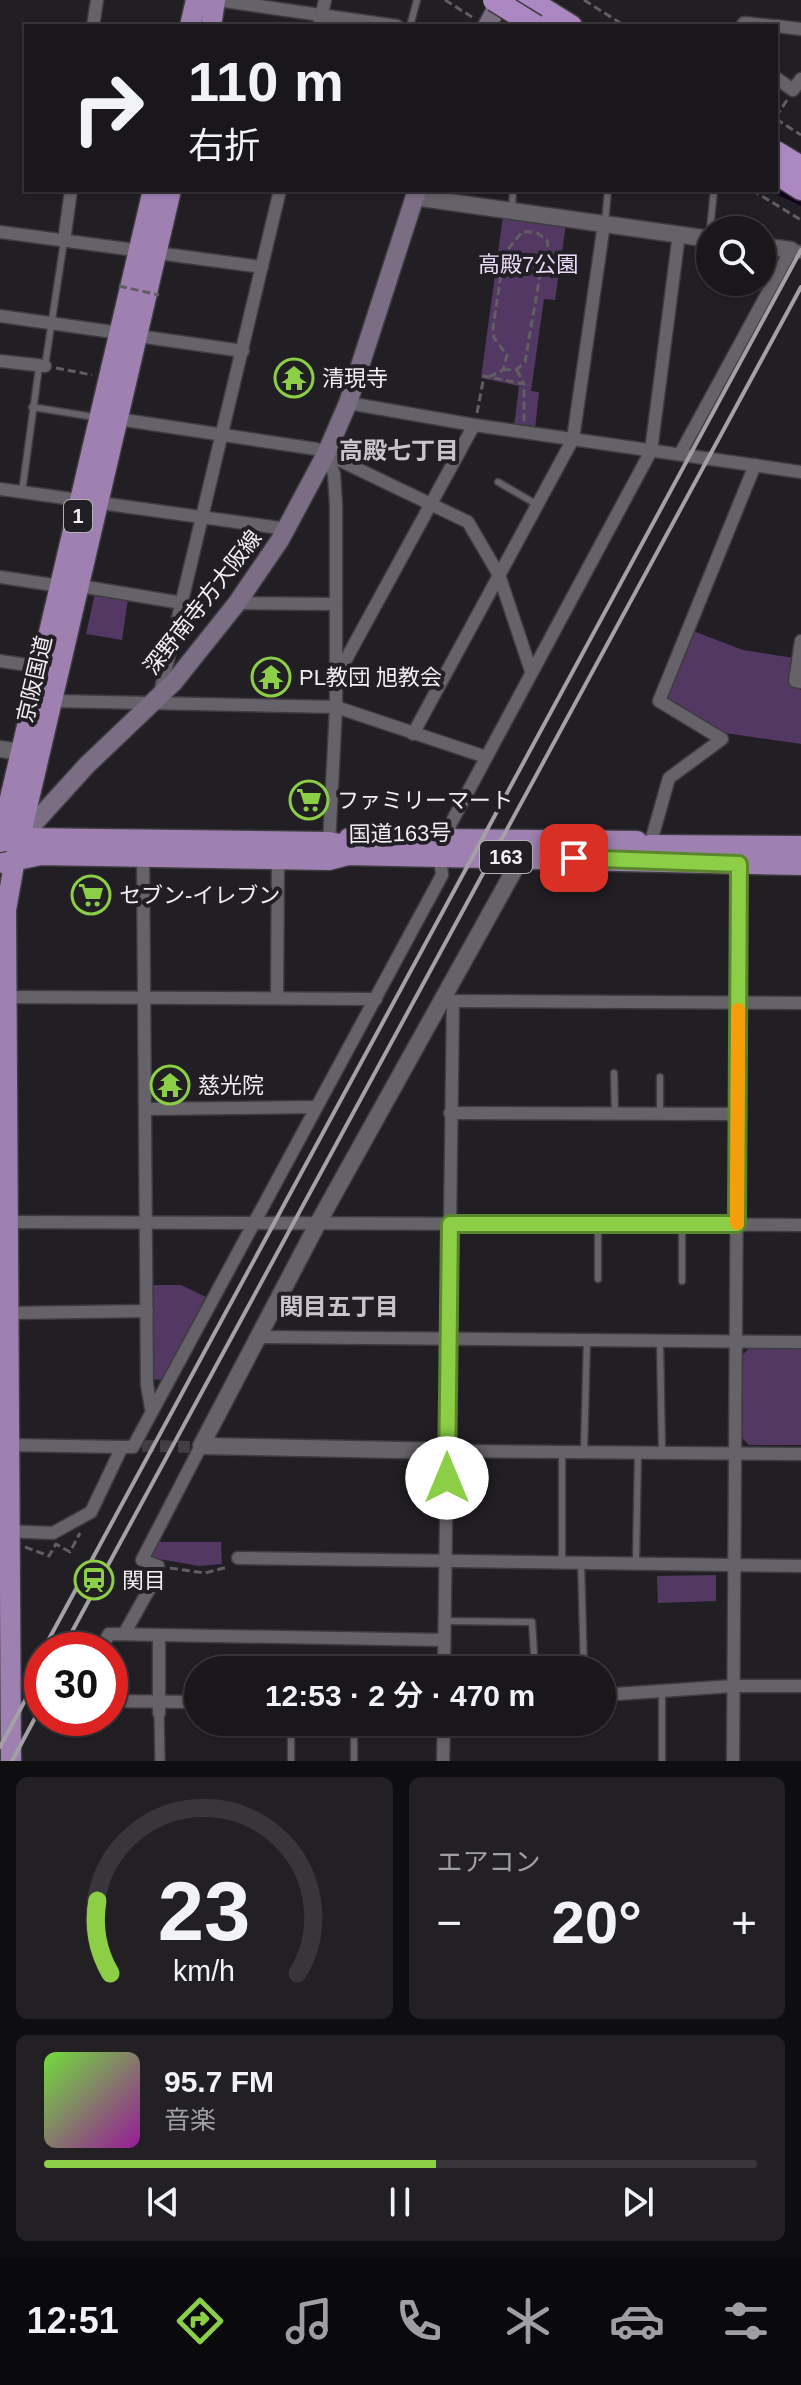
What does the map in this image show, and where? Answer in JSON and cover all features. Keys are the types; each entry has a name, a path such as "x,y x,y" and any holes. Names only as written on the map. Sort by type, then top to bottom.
{"highway":[{"path":"190,24 196,0"},
{"path":"211,24 216,0"},
{"path":"494,0 533,24"},
{"path":"529,0 568,24"},
{"path":"778,153 801,167"},
{"path":"778,174 801,189"},
{"name":"京阪国道","path":"148,252 153,192"},
{"name":"京阪国道","path":"11,1761 21,1697 5,1531 10,1445 9,1313 4,1222 5,861 21,838 54,701 70,586 148,252 170,192"},
{"name":"京阪国道","path":"90,502 118,419 129,335"},
{"name":"京阪国道","path":"0,841 10,751 70,586"},
{"name":"国道163号","path":"0,841 21,838 329,851 348,855 801,865"},
{"name":"163","path":"650,845 638,841 349,838 329,851 348,865 667,868 683,864"},
{"name":"国道163号","path":"5,861 41,855 278,860 348,848 602,851 650,845 801,846"}],"main road":[{"path":"482,23 501,0"},
{"name":"深野南寺方大阪線","path":"21,838 87,765 155,701 237,603 287,529 326,454 348,403 415,193"}],"street":[{"path":"93,24 97,0"},
{"path":"216,0 320,21 366,24"},
{"path":"320,21 325,0"},
{"path":"778,26 801,29"},
{"path":"778,79 797,85"},
{"path":"64,241 71,192"},
{"path":"155,701 203,519 280,192"},
{"path":"415,193 512,211 696,237"},
{"path":"413,734 573,439 604,224"},
{"path":"0,247 1,232 262,267"},
{"path":"449,839 450,825 651,451 679,234"},
{"path":"680,454 796,251 776,248"},
{"path":"0,316 243,351"},
{"path":"0,361 42,366"},
{"path":"348,403 801,472"},
{"path":"118,419 316,449 468,522 499,575 531,671"},
{"path":"337,677 433,504 475,421"},
{"path":"326,454 334,474 337,677 329,851"},
{"path":"650,845 669,778 722,739 659,701 755,465"},
{"path":"0,489 287,529"},
{"path":"0,577 182,603"},
{"path":"237,603 335,604"},
{"path":"801,641 795,681 801,682"},
{"path":"0,661 41,667"},
{"path":"54,701 336,707 486,757"},
{"path":"143,856 147,1385 151,1408"},
{"path":"277,998 278,860"},
{"path":"733,1761 739,864"},
{"path":"5,1531 53,1533 91,1512 132,1447 314,1107 376,999 442,875 441,866"},
{"path":"125,1632 156,1577 158,1566 142,1560 197,1447 260,1337 318,1223 448,1001 516,867"},
{"path":"7,997 376,999"},
{"path":"448,1001 801,1003"},
{"path":"444,1656 446,1336 450,1224 448,1001"},
{"path":"145,1109 314,1107"},
{"path":"450,1113 739,1114"},
{"path":"4,1222 801,1225"},
{"path":"9,1313 147,1311"},
{"path":"260,1337 446,1336 801,1342"},
{"path":"10,1445 132,1447"},
{"path":"197,1447 801,1454"},
{"path":"238,1558 801,1566"},
{"path":"128,1634 444,1640"},
{"path":"159,1637 160,1761"},
{"path":"616,1694 733,1686 801,1686"},
{"path":"128,1703 159,1707 184,1704"},
{"path":"443,1761 444,1736"}],"lane":[{"path":"411,24 417,0"},
{"path":"512,211 513,192"},
{"path":"604,224 608,192"},
{"path":"712,216 714,192"},
{"path":"22,492 32,407 51,324 64,241"},
{"path":"32,407 88,416"},
{"path":"498,482 538,505"},
{"path":"614,1073 615,1114"},
{"path":"660,1077 660,1114"},
{"path":"598,1224 598,1279"},
{"path":"682,1224 682,1281"},
{"path":"584,1451 587,1339"},
{"path":"660,1340 662,1452"},
{"path":"562,1451 562,1561"},
{"path":"636,1562 639,1452"},
{"path":"581,1562 584,1656"},
{"path":"445,1621 532,1622 534,1656"},
{"path":"662,1691 662,1761"},
{"path":"291,1736 291,1761"},
{"path":"354,1736 354,1761"}],"path":[{"path":"445,0 482,23"},
{"path":"584,0 622,24"},
{"path":"778,115 797,85"},
{"path":"778,119 801,135"},
{"path":"755,192 801,220"},
{"path":"533,232 536,214"},
{"path":"489,377 503,370 517,369 525,362 537,285 551,252 543,235 533,232 522,232 504,254 493,328 494,338 507,355 503,370"},
{"path":"119,286 159,295"},
{"path":"42,366 97,376"},
{"path":"517,369 524,384 527,404 522,431"},
{"path":"475,421 484,376 524,384"},
{"path":"158,1566 205,1573 225,1570 238,1558"}],"green space":[{"name":"高殿7公園","path":"503,216 566,224 555,300 544,299 531,391 539,392 535,429 514,426 519,386 481,378"},
{"path":"95,593 128,599 122,640 86,634"},
{"path":"693,631 743,650 794,658 791,684 801,690 801,744 725,733 669,703 667,696"},
{"path":"150,1285 181,1285 206,1297 163,1380 150,1379"},
{"path":"750,1348 801,1349 801,1445 749,1445 742,1438 743,1354"},
{"path":"154,1542 221,1542 222,1564 199,1566 148,1557"},
{"path":"716,1575 716,1601 658,1603 657,1576"}],"shaded area":[{"path":"778,138 801,153 801,206 772,192 778,192"}],"tunnel":[{"path":"142,1446 193,1447"}],"railway":[{"path":"53,1632 801,250"},
{"path":"72,1632 801,287"},
{"path":"0,1747 24,1702"},
{"path":"12,1761 25,1736"}],"slow traffic":[{"path":"737,1223 738,1010"}],"place":[{"name":"清現寺","path":"294,378"},
{"name":"PL教団 旭教会","path":"271,677"},
{"name":"ファミリーマート","path":"309,800"},
{"name":"セブン-イレブン","path":"91,895"},
{"name":"慈光院","path":"170,1085"},
{"name":"関目","path":"94,1580"}],"district":[{"name":"高殿七丁目","path":"399,451"},
{"name":"関目五丁目","path":"339,1307"}],"route":[{"path":"447,1478 446,1336 450,1224 737,1224 739,864 574,858"}]}
